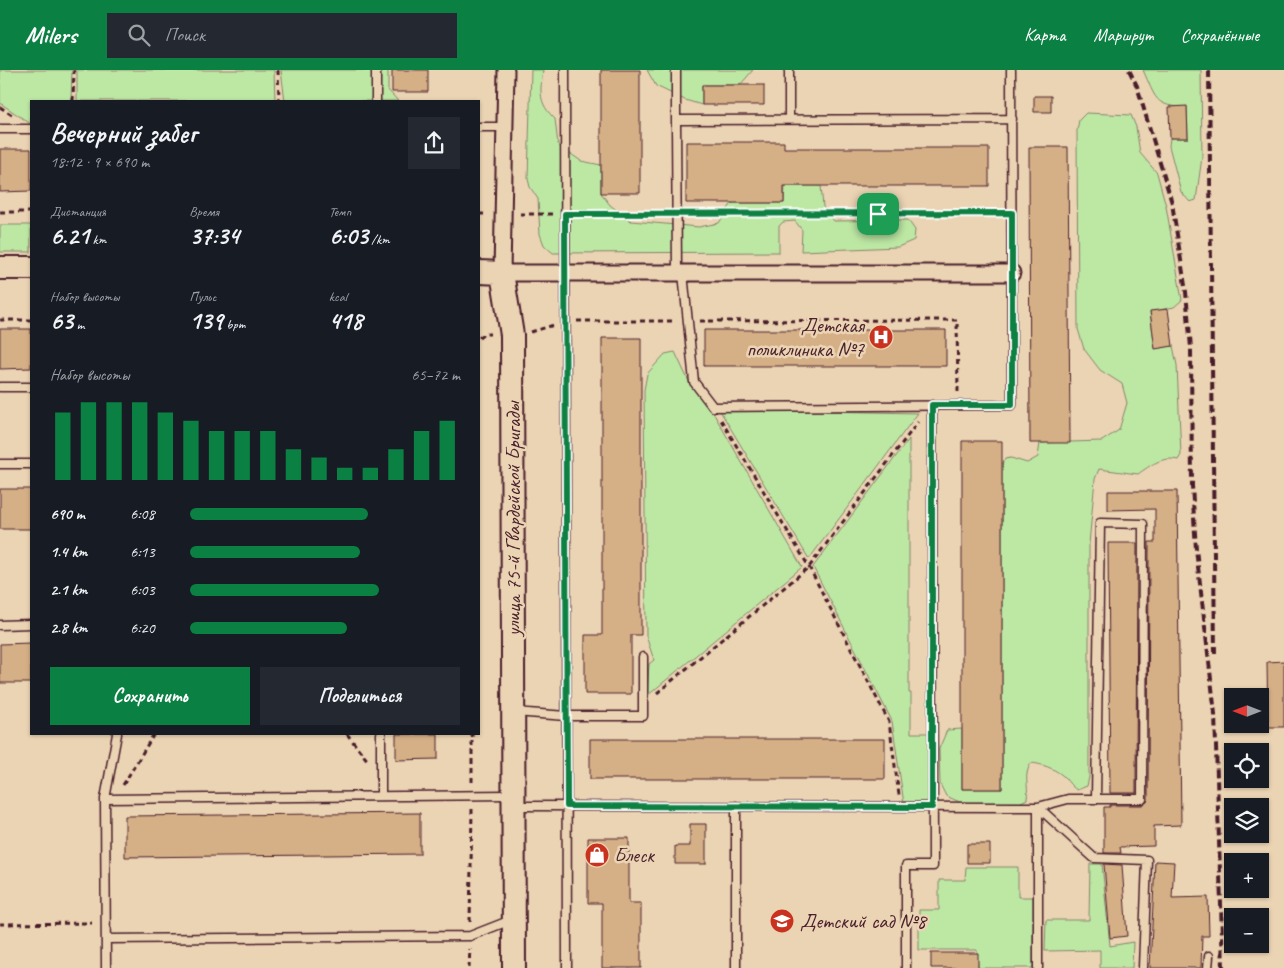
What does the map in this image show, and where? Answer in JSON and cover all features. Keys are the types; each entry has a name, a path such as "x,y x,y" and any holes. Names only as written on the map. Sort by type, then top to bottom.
{"main road":[{"path":"0,268 30,268"},
{"path":"480,272 502,273"},
{"name":"улица 75-й Гвардейской Бригады","path":"502,273 512,335 514,968"}],"street":[{"name":"улица 75-й Гвардейской Бригады","path":"502,273 506,70"},
{"path":"502,273 1012,273"}],"lane":[{"path":"376,70 376,100"},
{"path":"565,70 567,968"},
{"path":"676,70 677,214 680,273 688,321 694,382 713,407 1012,405 1012,70"},
{"path":"789,70 789,119"},
{"path":"676,120 1012,119"},
{"path":"480,127 505,127"},
{"path":"0,129 30,129"},
{"path":"0,387 30,387"},
{"path":"906,968 906,866 932,866 932,405"},
{"path":"0,464 30,464"},
{"path":"105,799 472,796 567,806 901,807 1038,807 1068,799 1142,800 1143,524 1100,523 1096,799"},
{"path":"0,625 30,624"},
{"path":"513,712 566,716 643,716 643,657"},
{"path":"106,968 105,799 117,735"},
{"path":"381,735 381,796"},
{"path":"736,806 736,968"},
{"path":"1038,807 1038,968"},
{"path":"1038,807 1094,858 1148,860 1143,968"},
{"path":"106,940 470,936 514,919"},
{"path":"1208,968 1209,956"}],"path":[{"path":"73,100 74,70"},
{"path":"278,70 278,100"},
{"path":"0,212 30,212"},
{"path":"503,214 1012,213"},
{"path":"0,320 30,320"},
{"path":"512,335 522,335 566,321 957,320 958,405"},
{"path":"643,704 809,567 932,405"},
{"path":"713,407 809,567 889,722 901,807"},
{"path":"115,799 153,735"},
{"path":"348,735 381,780"},
{"path":"469,968 472,735"},
{"path":"0,924 106,923"}],"green space":[{"path":"0,70 72,70 71,100 30,100 30,123 0,103"},
{"path":"77,70 274,70 275,100 77,100"},
{"path":"281,70 388,70 388,90 397,100 285,100"},
{"path":"531,70 543,70 541,85 543,102 555,119 558,145 581,161 601,165 601,193 610,205 631,221 699,227 719,223 732,203 784,203 785,186 821,186 823,207 834,221 908,220 915,230 914,240 898,247 801,251 802,230 795,221 783,222 779,226 779,252 553,253 544,245 540,234 538,199 530,187 528,179"},
{"path":"647,70 753,70 740,85 702,85 702,105 685,100 656,86"},
{"path":"1143,70 1201,70 1202,157 1196,200 1190,202 1181,192 1169,146 1170,138 1188,138 1187,107 1176,107 1162,103 1154,94"},
{"path":"1086,113 1131,115 1136,127 1140,153 1157,173 1166,206 1182,300 1174,307 1150,312 1155,348 1173,346 1177,365 1181,455 1178,460 1162,460 1138,474 1099,469 1095,479 1089,544 1089,777 1087,786 1077,790 1055,770 1031,763 1027,776 1027,799 1017,804 962,803 946,796 940,784 939,749 947,730 962,729 962,789 1002,789 1002,464 1005,459 1011,458 1027,463 1038,457 1040,443 1102,441 1119,430 1127,403 1122,384 1100,370 1084,349 1078,329 1077,131 1079,120"},
{"path":"0,225 30,225 30,252 0,252"},
{"path":"675,352 690,384 711,409 802,567 647,696 649,664 654,660 646,636 644,390 647,374 665,354"},
{"path":"719,409 918,413 809,559"},
{"path":"909,439 909,693 911,693 911,733 930,733 930,804 904,804 892,721 813,567"},
{"path":"1090,864 1102,864 1110,946 1133,942 1132,968 1100,968 1100,950 1045,951 1046,920 1089,920"},
{"path":"966,867 1018,867 1018,897 1033,897 1033,968 978,968 977,950 919,950 919,910 939,910 939,880 965,880"}],"building":[{"path":"392,70 428,70 428,92 392,92"},
{"path":"601,70 640,70 640,193 601,193"},
{"path":"702,85 764,85 764,105 702,105"},
{"path":"1034,96 1051,96 1051,112 1034,112"},
{"path":"1187,106 1188,138 1170,138 1169,107"},
{"path":"686,142 784,142 784,148 989,148 989,186 784,186 784,203 686,203"},
{"path":"1029,147 1068,147 1070,443 1030,443"},
{"path":"0,149 30,149 30,191 0,192"},
{"path":"1168,309 1173,346 1155,349 1150,311"},
{"path":"0,329 30,329 30,368 0,369"},
{"path":"704,330 946,330 946,366 704,366"},
{"path":"602,338 641,338 641,635 631,635 631,694 585,694 585,635 602,635"},
{"path":"962,441 1002,441 1002,789 962,789"},
{"path":"0,489 30,489 30,529 0,529"},
{"path":"1108,491 1177,491 1181,825 1154,826 1154,846 1120,847 1121,853 1104,853 1104,807 1110,807 1110,805 1142,805 1148,799 1149,542 1155,542 1155,509 1108,510"},
{"path":"1108,543 1137,543 1136,793 1110,793"},
{"path":"30,643 30,683 0,683 0,644"},
{"path":"1284,661 1284,727 1269,727 1267,662"},
{"path":"396,735 438,735 438,759 396,760"},
{"path":"590,739 885,739 885,779 590,779"},
{"path":"420,813 420,854 125,857 125,816"},
{"path":"690,824 706,824 706,864 675,864 675,846 690,846"},
{"path":"588,838 629,838 629,903 641,903 641,968 602,968 602,903 588,903"},
{"path":"967,844 990,844 990,863 967,863"},
{"path":"1155,861 1174,862 1172,898 1208,897 1209,936 1202,936 1201,968 1150,968"},
{"path":"1104,864 1122,865 1127,936 1110,938"},
{"path":"931,953 978,953 978,968 931,968"}],"railway":[{"path":"1129,70 1137,86 1172,203 1186,292 1191,348 1192,486 1196,549 1215,714 1223,968"},
{"path":"1209,70 1215,654"}],"place":[{"name":"Детская поликлиника №7","path":"881,337"},
{"name":"Блеск","path":"597,855"},
{"name":"Детский сад №8","path":"782,921"}],"route":[{"path":"1012,213 1012,405 932,405 932,807 567,806 565,214 878,214 1012,213"}]}
